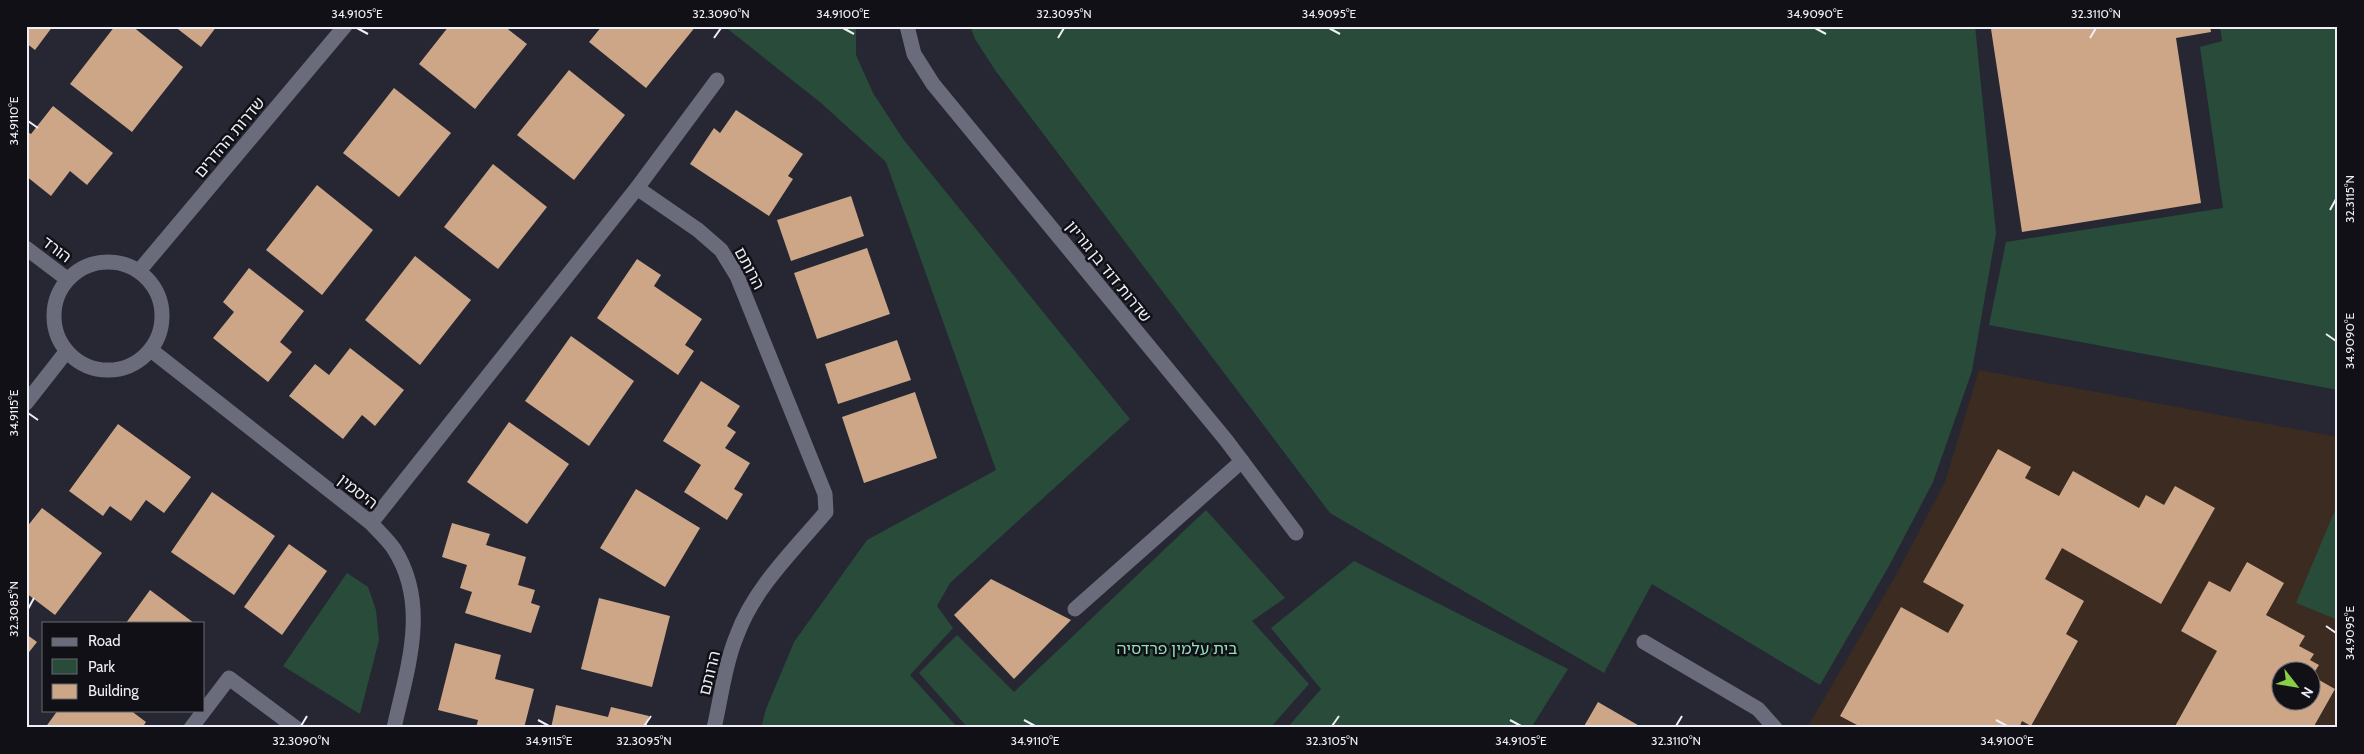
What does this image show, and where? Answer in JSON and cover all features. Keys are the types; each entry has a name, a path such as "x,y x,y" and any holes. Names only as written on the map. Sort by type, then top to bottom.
{"street":[{"name":"שדרות ההדרים","path":"139,271 345,26"},
{"name":"שדרות דוד בן גוריון","path":"907,26 914,54 933,84 1242,461 1296,532"},
{"path":"371,523 638,188 717,80"},
{"name":"הרותם","path":"638,188 698,230 721,250 737,276 826,494 826,512 768,582 748,610 736,636 714,728"},
{"name":"הורד","path":"26,248 68,279"},
{"path":"108,262 124,264 139,271 151,283 160,299 162,317 159,335 151,350 139,361 124,369 108,371 92,369 78,362 66,352 57,338 53,323 58,293 68,279 78,270 92,264 108,262"},
{"name":"היסמין","path":"151,350 371,523 394,549 408,580 415,616 412,646 394,728"},
{"path":"26,403 66,352"},
{"path":"1075,610 1242,461"},
{"path":"1644,642 1758,709 1775,728"},
{"path":"205,710 229,678 296,728"},
{"path":"191,728 203,712"}],"shaded area":[{"path":"1979,370 2338,437 2338,728 1807,728 1896,575 1945,482"}],"green space":[{"path":"724,26 856,26 856,55 873,93 903,139 1130,419 950,583 937,606 953,628 910,675 958,728 761,728 766,709 794,642 867,540 996,470 886,162 821,103"},
{"path":"970,26 1975,26 1996,233 1972,371 1933,482 1889,566 1820,685 1652,584 1604,673 1330,513 995,70 975,39"},
{"path":"2220,26 2338,26 2338,390 1989,325 2006,242 2223,208 2200,47 2222,41"},
{"path":"2338,503 2338,620 2296,603"},
{"name":"בית עלמין פרדסיה","path":"1206,510 1285,598 1252,621 1309,684 1270,728 968,728 919,673 957,635 1014,692"},
{"path":"1354,561 1568,669 1531,728 1287,728 1321,689 1271,628"},
{"path":"347,573 368,587 376,610 379,640 360,714 283,666"}],"building":[{"path":"26,26 53,26 35,50 26,43"},
{"path":"115,26 132,26 183,67 132,132 70,84"},
{"path":"174,26 217,26 201,47"},
{"path":"449,26 504,26 527,44 475,109 419,64"},
{"path":"602,26 696,26 646,88 589,42"},
{"path":"2009,26 2210,26 2211,32 2176,38 2201,203 2022,232 1991,29"},
{"path":"569,70 625,115 574,180 517,135"},
{"path":"394,88 451,133 399,197 343,153"},
{"path":"53,106 113,153 87,185 70,171 51,196 26,176 26,131 31,134"},
{"path":"736,110 803,154 788,176 793,179 769,216 690,164 714,128 720,133"},
{"path":"493,164 547,207 498,269 444,227"},
{"path":"317,185 373,230 322,295 266,250"},
{"path":"851,196 864,236 791,261 777,220"},
{"path":"867,248 890,314 817,339 794,273"},
{"path":"415,256 471,300 420,365 365,320"},
{"path":"637,259 661,275 654,286 702,319 685,345 694,351 678,375 597,318"},
{"path":"249,268 304,311 280,342 292,352 268,382 213,338 234,312 223,302"},
{"path":"571,336 634,381 589,446 525,401"},
{"path":"897,340 911,380 838,404 825,364"},
{"path":"350,348 404,390 375,426 362,415 343,439 289,396 315,364 329,375"},
{"path":"701,381 740,406 727,426 736,432 725,448 750,463 734,489 743,494 727,520 684,492 701,465 663,441"},
{"path":"915,392 937,458 864,483 842,417"},
{"path":"509,422 569,464 527,524 467,482"},
{"path":"118,424 191,477 164,513 146,500 131,521 110,506 103,516 69,491"},
{"path":"1998,449 2031,467 2025,478 2059,496 2073,471 2139,508 2146,495 2164,505 2175,486 2215,508 2161,604 2062,548 2045,579 2084,601 2066,634 2078,641 2031,726 2022,721 2019,728 1972,728 1968,726 1967,728 1855,728 1857,725 1840,716 1901,607 1948,633 1964,605 1923,582"},
{"path":"636,489 700,528 665,587 600,548"},
{"path":"212,492 275,536 234,595 171,552"},
{"path":"42,508 102,553 55,615 26,593 26,528"},
{"path":"452,523 490,534 486,545 526,557 518,585 535,590 531,603 540,606 531,633 465,613 472,592 460,588 467,565 442,557"},
{"path":"289,544 327,571 282,635 244,607"},
{"path":"2247,562 2284,583 2266,615 2305,636 2299,646 2314,654 2310,660 2314,662 2272,662 2272,712 2322,712 2322,682 2335,689 2313,728 2174,728 2217,651 2181,631 2209,581 2230,592"},
{"path":"991,579 1071,620 1014,679 954,615"},
{"path":"150,590 193,622 127,622"},
{"path":"599,598 670,616 652,687 581,669"},
{"path":"26,634 37,642 26,656"},
{"path":"455,643 501,655 495,679 534,689 524,728 476,728 478,720 438,710"},
{"path":"1598,702 1643,728 1583,728"},
{"path":"556,705 608,717 611,707 649,716 646,728 551,728"},
{"path":"57,712 133,712 146,722 142,728 45,728"}]}
